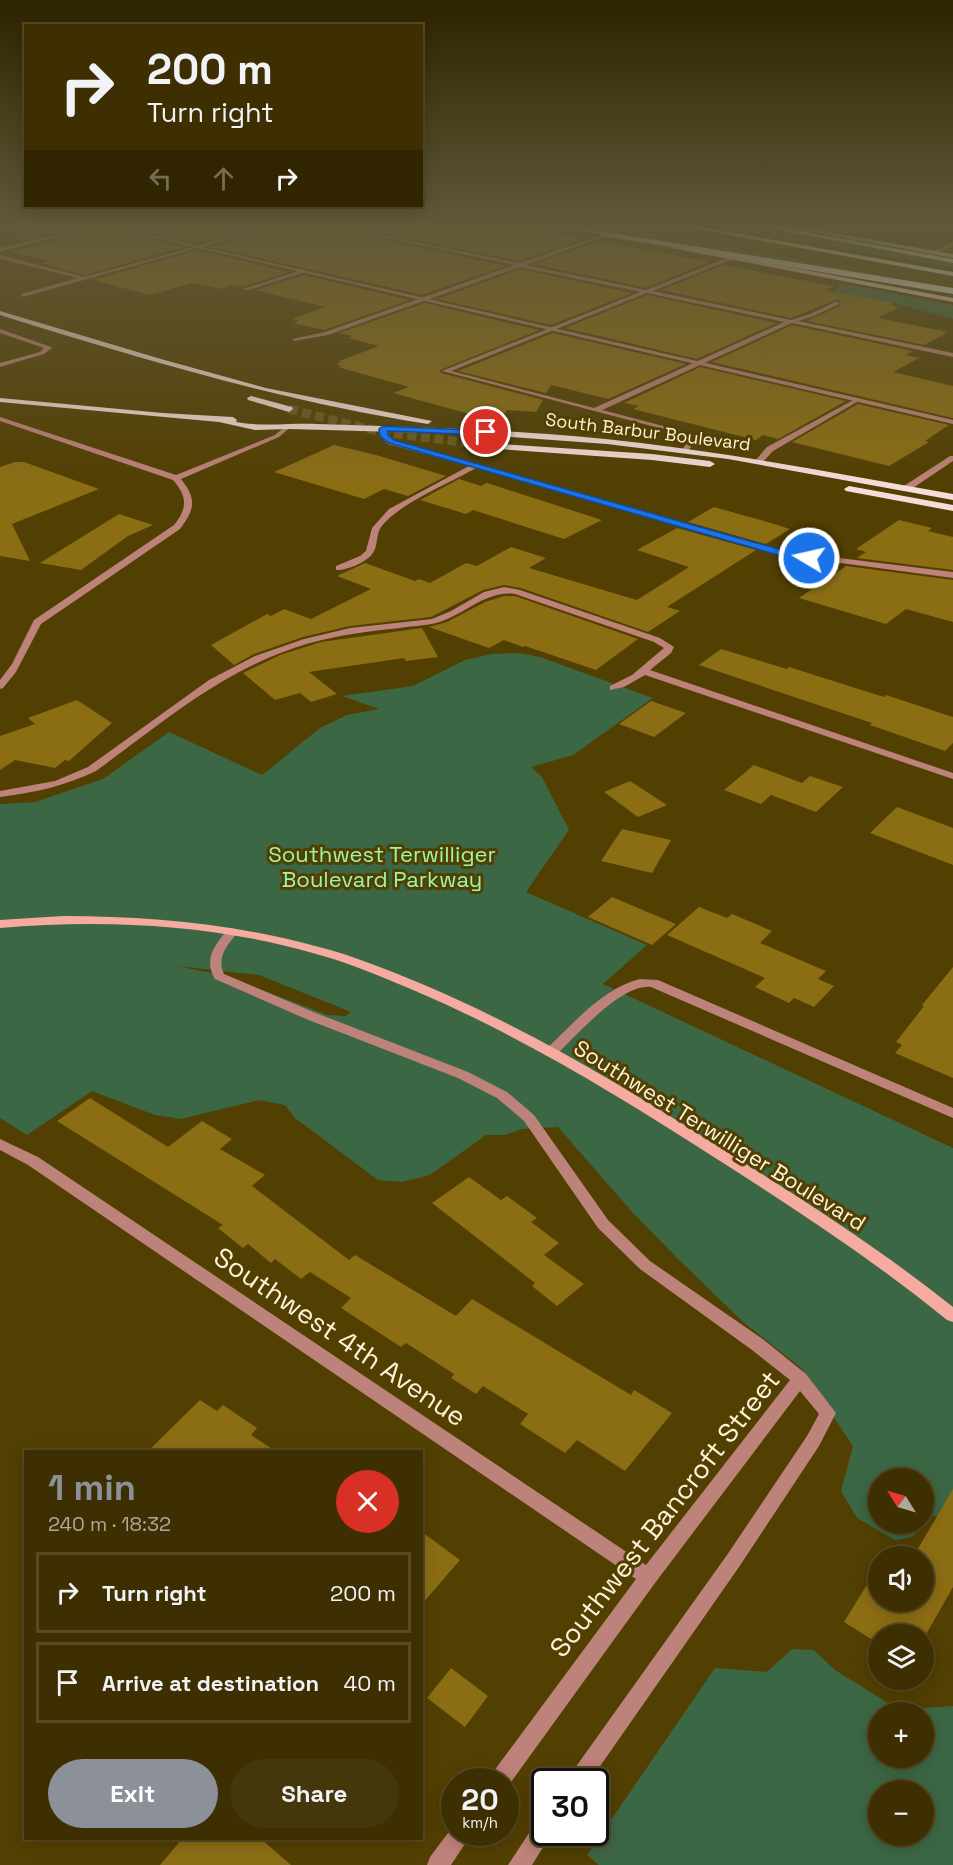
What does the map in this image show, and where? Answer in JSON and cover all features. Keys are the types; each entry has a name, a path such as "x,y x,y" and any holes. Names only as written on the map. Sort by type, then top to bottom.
{"main road":[{"path":"0,314 264,391 318,404 431,422 453,430"},
{"path":"0,323 181,377"},
{"path":"237,394 289,409"},
{"name":"South Barbur Boulevard","path":"0,400 223,421 237,426 453,430 614,442 686,450 953,496"},
{"path":"501,447 652,457 709,464 953,508"},
{"name":"Southwest Terwilliger Boulevard","path":"0,924 53,919 129,919 231,932 334,955 436,994 550,1052 688,1133 818,1219 953,1316"}],"street":[{"path":"295,340 326,334 391,311"},
{"path":"476,311 953,422"},
{"path":"597,311 445,371 684,433 689,436 691,443 686,450"},
{"path":"743,311 953,355"},
{"path":"595,410 791,321 823,311"},
{"path":"0,331 46,345 49,348 0,365"},
{"path":"758,462 770,449 859,399"},
{"path":"0,419 176,478 187,490 190,504 183,520 169,533 37,622 25,641 8,678 0,686"},
{"path":"176,478 277,436 289,426"},
{"path":"383,429 384,436 391,441 781,553 953,575"},
{"path":"907,488 953,458"},
{"path":"339,568 352,564 370,552 376,528 392,511 475,466"},
{"path":"0,794 60,783 92,770 212,682 258,658 307,641 350,631 434,621 492,592 517,592 669,646 668,651 643,671 624,685 612,688"},
{"path":"643,671 953,776"},
{"path":"231,932 217,951 213,961 219,976 311,1016 463,1075 502,1095 529,1118 603,1224 645,1265 758,1345 800,1379"},
{"path":"550,1052 606,1003 634,984 646,982 953,1113"},
{"name":"Southwest 4th Avenue","path":"0,1144 33,1161 648,1577"},
{"name":"Southwest Bancroft Street","path":"508,1768 648,1577 800,1379 828,1413 813,1441 733,1561 587,1768"},
{"path":"438,1865 452,1846"},
{"path":"519,1865 532,1846"}],"green space":[{"path":"923,311 953,311 953,319"},
{"name":"Southwest Terwilliger Boulevard Parkway","path":"519,653 540,657 653,698 573,755 531,767 542,777 569,830 526,892 647,945 603,984 953,1148 953,1515 934,1516 934,1468 868,1468 868,1524 857,1518 841,1491 853,1446 801,1368 742,1321 679,1260 633,1213 558,1127 522,1129 505,1135 486,1135 430,1175 402,1182 378,1180 295,1118 285,1105 259,1100 181,1119 155,1115 92,1091 27,1135 0,1118 0,804 35,802 103,779 169,732 262,775 320,728 347,715 379,709 342,696 413,686 465,660 492,654","holes":["177,966 259,975 351,1012 346,1016 328,1015 222,975"]},
{"name":"Southwest Terwilliger Boulevard Parkway","path":"885,1534 915,1534 912,1537 895,1540"},
{"path":"792,1649 814,1650 835,1670 886,1702 868,1702 868,1768 934,1768 934,1707 953,1706 953,1865 599,1865 587,1855 593,1846 609,1846 609,1823 715,1668 767,1672"}],"building":[{"path":"314,311 378,311 324,330 293,323 299,321 293,319"},
{"path":"402,311 459,311 539,330 440,370 441,373 543,400 536,412 507,410 502,418 477,416 393,393 409,387 338,367 342,366 336,364 341,362 339,361 379,346 348,338 352,336 339,333"},
{"path":"490,311 586,311 551,325"},
{"path":"607,311 721,311 777,323 697,359 565,328"},
{"path":"759,311 808,311 791,318"},
{"path":"829,311 892,311 878,318 948,332 924,345 807,321"},
{"path":"792,325 913,351 906,355 919,358 893,372 953,386 953,418 712,362"},
{"path":"553,333 686,364 608,399 551,385 546,393 458,371"},
{"path":"700,367 846,401 778,439 763,435 756,440 633,409 639,406 624,403"},
{"path":"858,404 949,425 925,441 929,442 889,466 792,442"},
{"path":"334,445 446,476 408,496 384,489 364,499 274,472"},
{"path":"15,462 24,462 99,489 12,524 30,561 0,556 0,467"},
{"path":"459,479 481,486 487,483 602,520 564,539 473,510 466,514 420,500"},
{"path":"714,507 790,529 766,544 688,522"},
{"path":"119,514 153,525 128,536 81,570 40,563"},
{"path":"899,520 932,528 928,531 953,537 953,570 857,558 866,552 856,549"},
{"path":"677,528 756,550 667,607 680,611 648,632 521,588 504,585 483,590 431,617 350,626 303,637 254,654 234,665 211,645 267,614 271,616 284,609 311,619 371,589 337,576 365,563 415,581 419,579 430,583 466,563 477,566 511,547 546,558 529,568 637,600 689,567 637,550"},
{"path":"846,566 953,580 953,622 906,609 886,624 799,598"},
{"path":"504,596 515,596 638,639 596,670 504,640 489,648 429,627 447,622 485,602"},
{"path":"422,628 438,657 406,661 404,658 309,672 337,694 311,702 300,693 275,700 243,673 280,655 321,642"},
{"path":"721,649 787,669 789,667 884,697 886,695 953,717 953,743 945,751 870,725 872,723 699,665"},
{"path":"77,700 112,723 69,761 65,760 55,768 15,760 0,770 0,736 35,724 28,718"},
{"path":"651,701 686,713 654,737 619,724"},
{"path":"754,765 802,783 810,776 843,787 816,812 771,795 761,804 724,790"},
{"path":"630,781 667,805 638,817 604,792"},
{"path":"897,807 953,828 953,865 870,833"},
{"path":"622,829 671,840 652,873 601,861"},
{"path":"612,897 676,924 652,945 588,917"},
{"path":"699,907 727,918 732,914 772,931 760,943 826,971 818,979 834,986 814,1007 794,998 789,1003 755,987 765,978 667,935"},
{"path":"953,967 953,1078 895,1053 902,1045 896,1042"},
{"path":"90,1098 168,1147 202,1121 232,1139 220,1149 265,1175 252,1186 349,1260 355,1255 456,1316 472,1299 631,1395 634,1390 672,1413 625,1471 577,1440 565,1453 520,1424 528,1414 483,1386 476,1394 451,1378 454,1374 406,1343 401,1347 341,1308 351,1298 310,1272 301,1279 275,1259 271,1263 248,1244 243,1248 218,1228 223,1225 57,1121"},
{"path":"469,1177 501,1200 507,1196 537,1218 531,1222 559,1243 544,1255 584,1284 557,1306 532,1286 535,1283 432,1203"},
{"path":"200,1400 217,1411 223,1405 257,1428 251,1435 274,1450 149,1450"},
{"path":"953,1489 953,1587 932,1624 868,1624 868,1637 844,1622 868,1583 868,1612 934,1612 934,1546 919,1546 927,1534 934,1534 934,1521"},
{"path":"423,1533 460,1560 423,1603"},
{"path":"451,1668 488,1696 465,1727 427,1698"},
{"path":"181,1840 262,1840 291,1865 160,1865"}],"tunnel":[{"path":"289,409 381,432 501,447"}],"route":[{"path":"486,432 383,429 384,436 391,441 745,543 809,558"}]}
